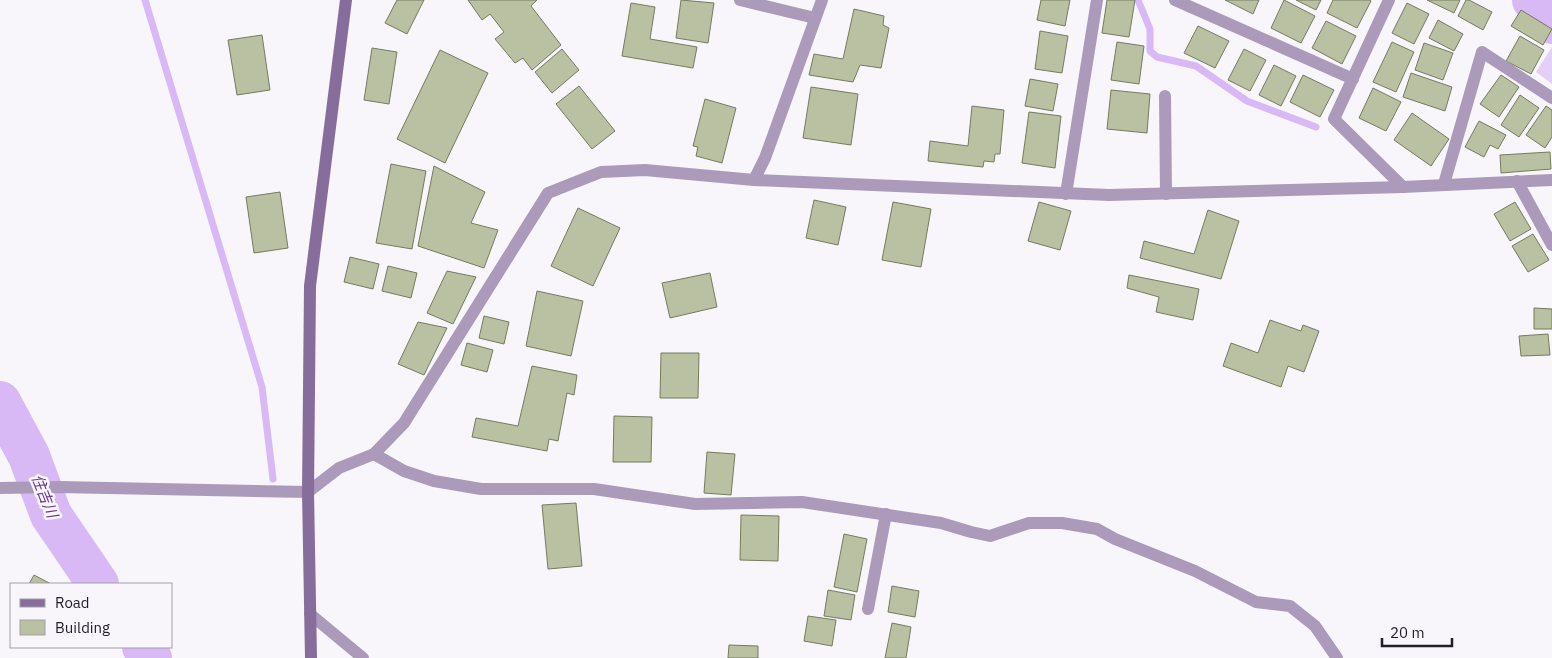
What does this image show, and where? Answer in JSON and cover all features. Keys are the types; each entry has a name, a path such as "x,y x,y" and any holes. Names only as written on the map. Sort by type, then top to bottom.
{"street":[{"path":"311,658 308,492 310,286 346,0"},
{"path":"740,0 815,18"},
{"path":"754,180 765,158 822,0"},
{"path":"1066,194 1097,0"},
{"path":"1175,0 1200,5 1353,79"},
{"path":"1389,0 1334,119 1403,187"},
{"path":"1444,184 1482,52 1552,98"},
{"path":"1165,96 1166,194"},
{"path":"3,488 59,486 308,492 339,468 374,454 404,423 548,193 601,172 645,170 754,180 1109,196 1403,187 1552,180"},
{"path":"1517,181 1552,245"},
{"path":"374,454 404,471 434,481 481,489 594,489 696,504 802,502 941,523 990,536 1029,523 1062,523 1097,529 1115,539 1196,571 1256,602 1290,606 1315,626 1337,658"},
{"path":"868,610 886,514"},
{"path":"310,614 363,658"}],"shaded area":[{"path":"1552,47 1552,84 1536,72"}],"building":[{"path":"397,0 424,0 407,34 385,23"},
{"path":"468,0 537,0 531,6 561,45 532,70 523,58 515,63 495,39 504,32 490,14 482,20"},
{"path":"681,0 714,3 708,43 676,38"},
{"path":"1041,0 1070,0 1065,26 1037,20"},
{"path":"1107,0 1135,0 1129,37 1102,33"},
{"path":"1225,0 1259,0 1253,14"},
{"path":"1284,0 1315,16 1301,43 1271,28"},
{"path":"1296,0 1321,0 1316,10"},
{"path":"1333,0 1371,1 1357,28 1327,13"},
{"path":"1427,0 1460,0 1454,13"},
{"path":"1466,0 1492,12 1483,30 1458,16"},
{"path":"631,3 655,7 650,39 697,47 693,68 622,56"},
{"path":"1407,3 1429,14 1414,44 1392,33"},
{"path":"854,9 884,16 883,25 889,28 881,68 860,65 853,82 809,75 814,54 843,59"},
{"path":"1521,10 1552,29 1543,45 1511,26"},
{"path":"1438,20 1463,34 1454,51 1429,38"},
{"path":"1326,21 1356,36 1342,64 1312,48"},
{"path":"1198,26 1229,41 1215,68 1184,53"},
{"path":"1040,31 1068,36 1062,73 1035,69"},
{"path":"262,35 270,90 237,95 228,40"},
{"path":"1520,36 1544,50 1531,74 1506,61"},
{"path":"1117,42 1144,46 1139,84 1111,80"},
{"path":"1392,42 1414,52 1396,92 1373,82"},
{"path":"1424,43 1453,53 1443,80 1415,70"},
{"path":"372,48 397,52 389,104 364,100"},
{"path":"562,49 579,70 552,93 535,72"},
{"path":"1244,49 1266,60 1250,91 1228,80"},
{"path":"440,50 488,73 445,163 397,139"},
{"path":"1274,65 1296,76 1281,106 1259,95"},
{"path":"1411,73 1452,87 1445,111 1403,97"},
{"path":"1303,75 1334,90 1320,117 1290,102"},
{"path":"1501,75 1519,87 1499,117 1480,104"},
{"path":"1030,79 1058,84 1053,111 1025,106"},
{"path":"579,86 615,131 592,149 556,104"},
{"path":"811,87 858,94 851,145 803,138"},
{"path":"1373,88 1401,102 1386,131 1359,118"},
{"path":"1111,90 1150,94 1147,133 1107,129"},
{"path":"1520,95 1539,108 1519,137 1501,125"},
{"path":"705,99 736,108 722,163 696,156 698,147 693,146"},
{"path":"972,106 1004,110 1000,154 995,154 994,162 984,161 983,167 928,161 930,141 968,146"},
{"path":"1546,106 1552,110 1552,137 1545,148 1526,135"},
{"path":"1029,112 1061,116 1055,168 1022,163"},
{"path":"1412,113 1449,139 1431,166 1394,140"},
{"path":"1479,121 1506,135 1498,149 1490,145 1484,157 1465,147"},
{"path":"1550,152 1551,169 1501,173 1500,155"},
{"path":"391,164 426,171 412,249 376,243"},
{"path":"434,166 485,192 471,223 498,230 484,268 418,246"},
{"path":"280,192 288,248 254,253 246,197"},
{"path":"814,200 846,207 838,245 806,238"},
{"path":"893,202 931,209 921,267 882,260"},
{"path":"1039,202 1071,211 1060,250 1028,241"},
{"path":"1515,202 1531,229 1510,241 1494,214"},
{"path":"578,208 620,228 593,286 551,266"},
{"path":"1208,210 1239,221 1221,279 1140,258 1144,241 1194,254"},
{"path":"1533,234 1549,260 1528,272 1512,246"},
{"path":"350,257 379,264 373,289 344,282"},
{"path":"388,266 417,273 411,298 382,291"},
{"path":"447,271 476,277 453,324 427,313"},
{"path":"710,273 717,307 670,318 662,283"},
{"path":"1129,275 1199,289 1193,320 1156,312 1159,297 1127,288"},
{"path":"537,291 583,301 571,356 526,346"},
{"path":"1534,308 1552,309 1552,329 1534,329"},
{"path":"484,316 509,322 504,344 479,338"},
{"path":"1270,320 1301,331 1303,325 1319,331 1304,372 1288,366 1281,387 1223,366 1231,343 1258,353"},
{"path":"418,322 447,328 424,375 398,364"},
{"path":"1548,334 1550,355 1521,356 1519,336"},
{"path":"467,343 493,350 487,372 461,365"},
{"path":"661,353 699,353 698,398 660,398"},
{"path":"532,366 577,375 574,395 567,393 558,441 549,439 547,451 472,437 476,418 518,426"},
{"path":"614,416 652,417 651,462 613,462"},
{"path":"707,452 735,454 731,495 704,493"},
{"path":"576,503 582,566 548,569 542,505"},
{"path":"741,515 779,516 778,561 740,560"},
{"path":"844,534 867,539 857,592 834,587"},
{"path":"34,575 49,583 30,583"},
{"path":"892,586 919,591 915,617 888,612"},
{"path":"828,590 855,595 851,620 824,616"},
{"path":"808,616 836,620 832,646 804,641"},
{"path":"892,623 911,627 906,658 885,658"},
{"path":"729,645 758,646 758,658 728,658"}],"waterway":[{"path":"145,0 262,387 273,479"},
{"path":"1138,0 1150,29 1150,51 1157,57 1196,66 1247,101 1316,127"},
{"path":"1533,0 1548,14 1552,23"},
{"name":"住吉川","path":"0,402 29,456 51,515 97,583"},
{"name":"住吉川","path":"144,648 151,658"}]}
